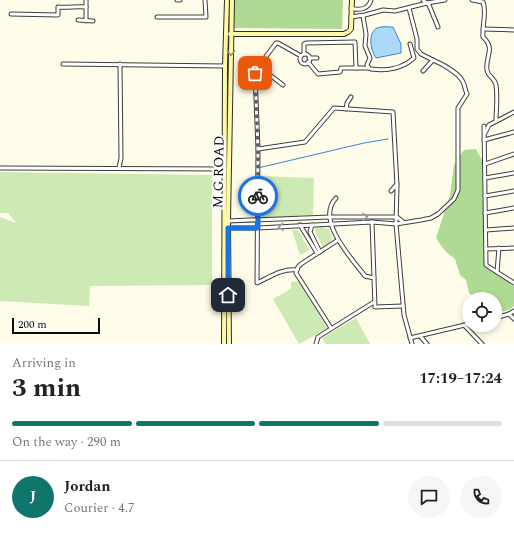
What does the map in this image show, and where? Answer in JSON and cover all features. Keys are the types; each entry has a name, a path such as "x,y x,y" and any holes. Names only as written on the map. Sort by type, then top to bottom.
{"street":[{"path":"86,0 86,20"},
{"path":"157,17 206,17 205,0"},
{"path":"0,168 227,169 225,52 227,0"},
{"name":"M G ROAD","path":"229,344 226,221 232,0"},
{"path":"226,34 344,34 351,29 352,0"},
{"path":"351,8 361,10 367,7 371,0"},
{"path":"423,0 427,3 433,13 438,26"},
{"path":"351,16 363,16 383,10 395,11 445,0"},
{"path":"472,0 483,2 486,8 483,37 488,41 490,47 487,70 489,76 494,79 496,85 496,121"},
{"path":"11,14 58,15 58,7 86,7"},
{"path":"224,344 226,228 258,228 372,222 396,224 431,218 438,214 454,199 458,190 458,108 467,94 461,78 443,65 421,54 417,49 418,39 409,8"},
{"path":"363,16 366,34 365,46 370,58 367,65 369,68"},
{"path":"78,20 93,21"},
{"path":"483,29 514,30"},
{"path":"317,58 309,60 305,64 302,63 300,59 304,44 356,42 356,68"},
{"path":"259,72 259,66 276,43 302,55 308,55 309,60 318,74 340,72 341,68 390,70 414,58 410,44"},
{"path":"423,71 433,60"},
{"path":"63,64 225,66"},
{"path":"119,168 121,158 120,64"},
{"path":"283,86 266,72 255,73 258,149 257,283 277,272 291,269 296,270"},
{"path":"346,109 347,103 351,97"},
{"path":"258,149 305,142 334,108 394,112 397,184 396,224 404,315 412,344"},
{"path":"484,134 489,125 514,112"},
{"path":"484,126 486,265 514,283"},
{"path":"484,140 514,132"},
{"path":"485,164 514,154"},
{"path":"485,178 514,173"},
{"path":"391,191 397,184"},
{"path":"485,196 514,191"},
{"path":"336,198 330,209 330,217 338,240 365,276 374,278"},
{"path":"486,213 514,208"},
{"path":"226,221 258,221 330,217 397,217 403,222"},
{"path":"342,223 352,217"},
{"path":"305,225 311,218"},
{"path":"305,219 305,225"},
{"path":"372,222 374,307 403,306"},
{"path":"300,225 306,233 313,249 319,253"},
{"path":"312,225 310,232 319,253"},
{"path":"486,230 514,228"},
{"path":"306,233 308,231 310,232"},
{"path":"296,270 301,264 338,240"},
{"path":"497,272 499,248"},
{"path":"486,249 514,248"},
{"path":"296,270 296,273 331,328"},
{"path":"316,344 318,337 374,302"},
{"path":"502,316 514,311"},
{"path":"510,314 514,319"},
{"path":"410,338 462,326"},
{"path":"471,332 482,344"},
{"path":"420,336 427,344"}],"green space":[{"path":"234,0 343,0 342,29 234,28"},
{"path":"476,149 482,160 484,266 514,286 514,306 509,310 502,312 502,292 469,292 466,280 460,275 455,259 445,251 436,238 450,195 454,165 464,150"},
{"path":"0,172 212,175 212,285 90,286 89,306 0,301 0,217 16,223 8,213 0,213"},
{"path":"261,176 314,178 313,215 260,218"},
{"path":"321,227 329,229 332,237 330,244 323,247 315,232 315,228"},
{"path":"292,230 298,230 309,250 300,255"},
{"path":"299,281 328,328 299,344 273,299 291,289 291,282"},
{"path":"356,318 370,344 325,344 322,338"}],"water":[{"path":"379,27 393,27 401,44 401,53 376,58 371,47 372,34"}],"waterway":[{"path":"258,168 364,143 388,139"}],"way so far":[{"path":"255,73 258,196"}],"route":[{"path":"228,295 228,228 258,228 258,196"}]}
